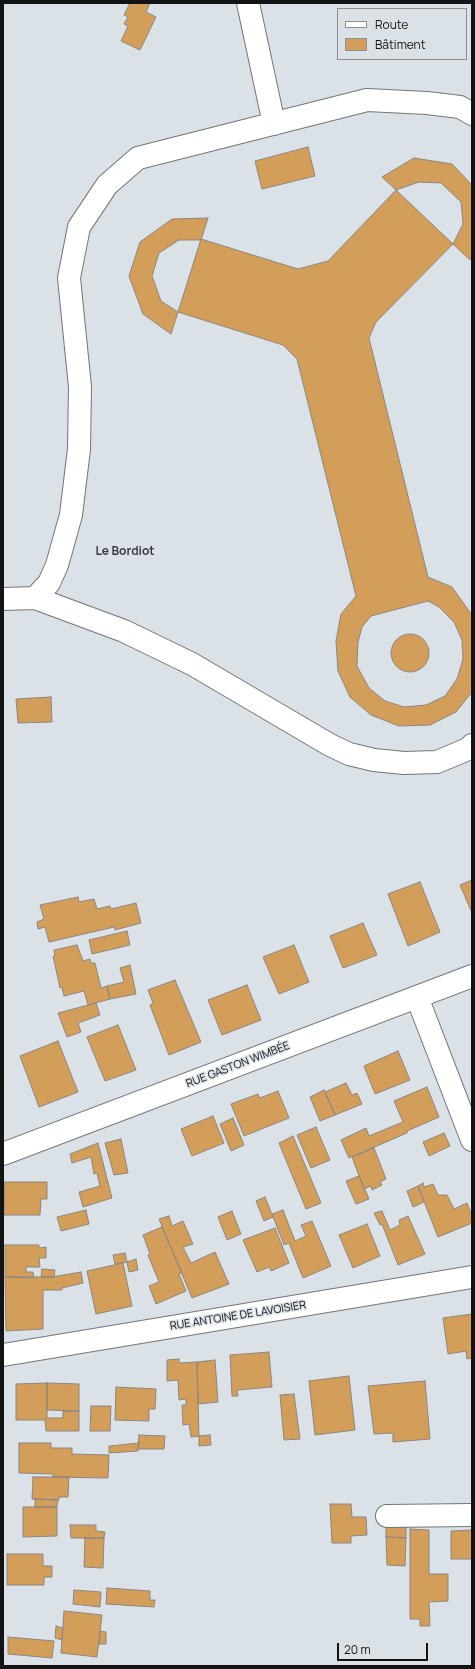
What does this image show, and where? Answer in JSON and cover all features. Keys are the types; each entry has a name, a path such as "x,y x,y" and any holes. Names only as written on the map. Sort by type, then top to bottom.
{"street":[{"path":"248,3 274,124"},
{"path":"35,598 50,583 57,565 71,515 80,449 80,387 69,278 80,227 107,185 138,158 367,100 453,106 460,107 472,114"},
{"path":"3,599 35,598 124,631 192,664 330,745 349,754 374,760 404,763 437,762 468,749 472,745"},
{"name":"RUE GASTON WIMBÉE","path":"3,1154 472,976"},
{"path":"417,997 472,1140"},
{"name":"RUE ANTOINE DE LAVOISIER","path":"3,1355 472,1277"},
{"path":"387,1516 472,1515"}],"building":[{"path":"130,3 150,3 146,12 156,17 140,50 121,41 128,26 124,24 128,17 124,15"},
{"path":"308,147 315,176 262,189 255,161"},
{"path":"414,158 452,164 472,185 472,255 470,260 453,244 463,224 461,202 441,183 419,182 396,190 382,177"},
{"path":"396,190 453,244 376,322 369,338 428,577 452,587 472,615 472,692 456,712 430,725 399,726 371,715 350,697 338,671 336,641 341,614 356,596 297,359 283,345 178,312 201,239 298,269 328,261","holes":["428,601 439,607 454,622 462,640 463,659 457,679 445,696 426,705 404,707 385,701 369,688 357,666 358,642 362,627 371,616"]},
{"path":"208,218 201,240 179,240 159,253 152,276 161,301 178,312 171,334 143,314 129,276 140,242 172,219"},
{"path":"406,634 414,634 424,639 428,646 428,660 424,667 414,672 406,672 396,667 394,664 391,657 391,649 396,639 399,637"},
{"path":"51,697 52,722 18,723 16,699"},
{"path":"472,880 472,913 460,885"},
{"path":"420,882 440,932 408,946 388,894"},
{"path":"78,897 79,902 94,899 97,909 110,906 111,909 136,903 141,923 115,930 114,927 49,942 45,927 38,929 37,922 44,919 40,905"},
{"path":"363,923 377,955 343,968 330,936"},
{"path":"127,931 130,945 92,954 89,940"},
{"path":"77,945 83,961 90,959 91,963 95,963 101,988 107,986 110,999 88,1005 84,991 64,996 62,987 60,988 53,956 55,956 54,950"},
{"path":"294,945 309,982 279,994 263,957"},
{"path":"130,965 136,994 110,999 107,986 124,982 120,968"},
{"path":"175,980 201,1042 169,1055 150,1005 153,1003 148,990"},
{"path":"247,985 261,1020 222,1035 208,1000"},
{"path":"96,1003 100,1015 78,1023 81,1032 67,1037 58,1013"},
{"path":"118,1025 136,1070 105,1081 87,1037"},
{"path":"58,1041 78,1092 39,1107 20,1056"},
{"path":"398,1051 410,1080 375,1094 364,1066"},
{"path":"346,1083 352,1095 357,1093 362,1104 335,1115 325,1092"},
{"path":"427,1087 439,1117 407,1131 407,1133 349,1158 341,1140 366,1128 369,1136 403,1122 394,1101"},
{"path":"324,1090 335,1115 320,1121 310,1097"},
{"path":"278,1091 289,1118 244,1136 231,1104 258,1094 260,1098"},
{"path":"213,1116 224,1143 192,1156 181,1129"},
{"path":"233,1118 244,1145 231,1151 220,1124"},
{"path":"316,1127 330,1160 311,1168 297,1135"},
{"path":"444,1133 450,1146 429,1156 423,1142"},
{"path":"293,1136 321,1203 306,1209 279,1143"},
{"path":"121,1139 128,1173 114,1175 105,1143"},
{"path":"98,1143 112,1198 83,1207 79,1192 100,1186 97,1173 94,1174 91,1157 72,1163 70,1154"},
{"path":"374,1148 386,1179 380,1182 382,1185 372,1190 371,1186 364,1189 352,1157"},
{"path":"359,1176 369,1199 356,1204 346,1181"},
{"path":"4,1182 47,1182 47,1199 41,1199 40,1215 4,1215"},
{"path":"423,1183 424,1187 433,1184 438,1195 447,1195 454,1209 467,1203 472,1216 472,1223 438,1237 418,1186"},
{"path":"418,1186 424,1202 413,1207 407,1191"},
{"path":"265,1197 273,1217 264,1221 256,1201"},
{"path":"86,1210 89,1224 61,1231 57,1217"},
{"path":"283,1210 295,1241 306,1236 301,1225 312,1221 331,1266 303,1278 289,1243 284,1245 272,1214"},
{"path":"232,1211 241,1234 227,1240 218,1217"},
{"path":"382,1211 390,1230 400,1225 399,1220 408,1216 425,1254 398,1265 382,1224 380,1225 374,1213"},
{"path":"169,1216 172,1226 183,1221 193,1244 183,1247 191,1263 215,1252 229,1284 192,1298 159,1219"},
{"path":"367,1224 380,1256 353,1268 339,1235"},
{"path":"162,1227 182,1273 179,1274 186,1291 156,1304 149,1286 159,1282 148,1255 150,1254 143,1235"},
{"path":"275,1228 289,1263 271,1271 269,1267 257,1272 243,1240"},
{"path":"5,1245 39,1245 39,1248 46,1247 46,1258 39,1258 40,1267 26,1267 26,1272 33,1272 34,1278 5,1277"},
{"path":"125,1253 127,1262 115,1264 113,1255"},
{"path":"136,1259 138,1270 129,1272 127,1262"},
{"path":"123,1263 132,1306 96,1314 87,1271"},
{"path":"42,1269 55,1270 54,1277 41,1277"},
{"path":"81,1272 83,1283 62,1288 62,1290 43,1290 43,1329 6,1331 5,1277 52,1277"},
{"path":"472,1314 472,1358 467,1359 466,1351 448,1354 443,1318"},
{"path":"269,1352 272,1387 237,1390 238,1396 232,1396 230,1355"},
{"path":"179,1359 179,1363 197,1362 199,1436 191,1437 189,1424 183,1425 182,1405 186,1405 186,1399 179,1400 178,1380 167,1381 167,1360"},
{"path":"215,1360 218,1402 198,1404 197,1362"},
{"path":"349,1376 355,1430 315,1435 309,1381"},
{"path":"425,1381 430,1439 393,1442 393,1433 374,1434 368,1386"},
{"path":"47,1383 47,1418 63,1418 63,1411 79,1411 79,1431 46,1431 45,1420 16,1420 16,1384"},
{"path":"47,1383 79,1384 79,1411 47,1410"},
{"path":"116,1387 156,1389 155,1409 149,1409 149,1421 115,1420"},
{"path":"294,1394 300,1439 284,1440 280,1395"},
{"path":"91,1406 111,1406 110,1431 90,1431"},
{"path":"139,1435 165,1436 164,1449 138,1449"},
{"path":"210,1435 211,1445 199,1446 199,1436"},
{"path":"19,1443 51,1443 51,1448 72,1448 72,1454 109,1455 108,1478 53,1477 53,1474 19,1473"},
{"path":"139,1443 138,1451 109,1453 109,1446"},
{"path":"33,1477 69,1477 68,1497 59,1497 59,1500 32,1499"},
{"path":"35,1499 58,1500 57,1507 35,1507"},
{"path":"330,1504 351,1504 352,1517 366,1517 367,1535 351,1536 351,1543 332,1543"},
{"path":"23,1507 57,1507 57,1536 23,1537"},
{"path":"70,1525 96,1525 96,1531 105,1532 104,1538 71,1538"},
{"path":"386,1527 406,1527 406,1538 386,1537"},
{"path":"410,1529 429,1530 429,1574 448,1574 448,1601 429,1602 430,1626 420,1626 420,1619 410,1619"},
{"path":"472,1530 472,1559 451,1559 451,1531"},
{"path":"386,1537 406,1538 405,1566 387,1565"},
{"path":"85,1538 104,1538 103,1568 84,1567"},
{"path":"7,1554 43,1554 43,1566 52,1566 52,1577 44,1577 44,1585 7,1585"},
{"path":"107,1588 150,1591 150,1600 155,1600 154,1607 106,1604"},
{"path":"74,1590 101,1592 100,1607 73,1604"},
{"path":"64,1611 102,1615 97,1657 61,1653"},
{"path":"56,1626 63,1628 62,1640 55,1638"},
{"path":"100,1631 106,1632 106,1644 99,1644"},
{"path":"8,1637 54,1641 52,1658 8,1654"}],"district":[{"name":"Le Bordiot","path":"125,552"}]}
